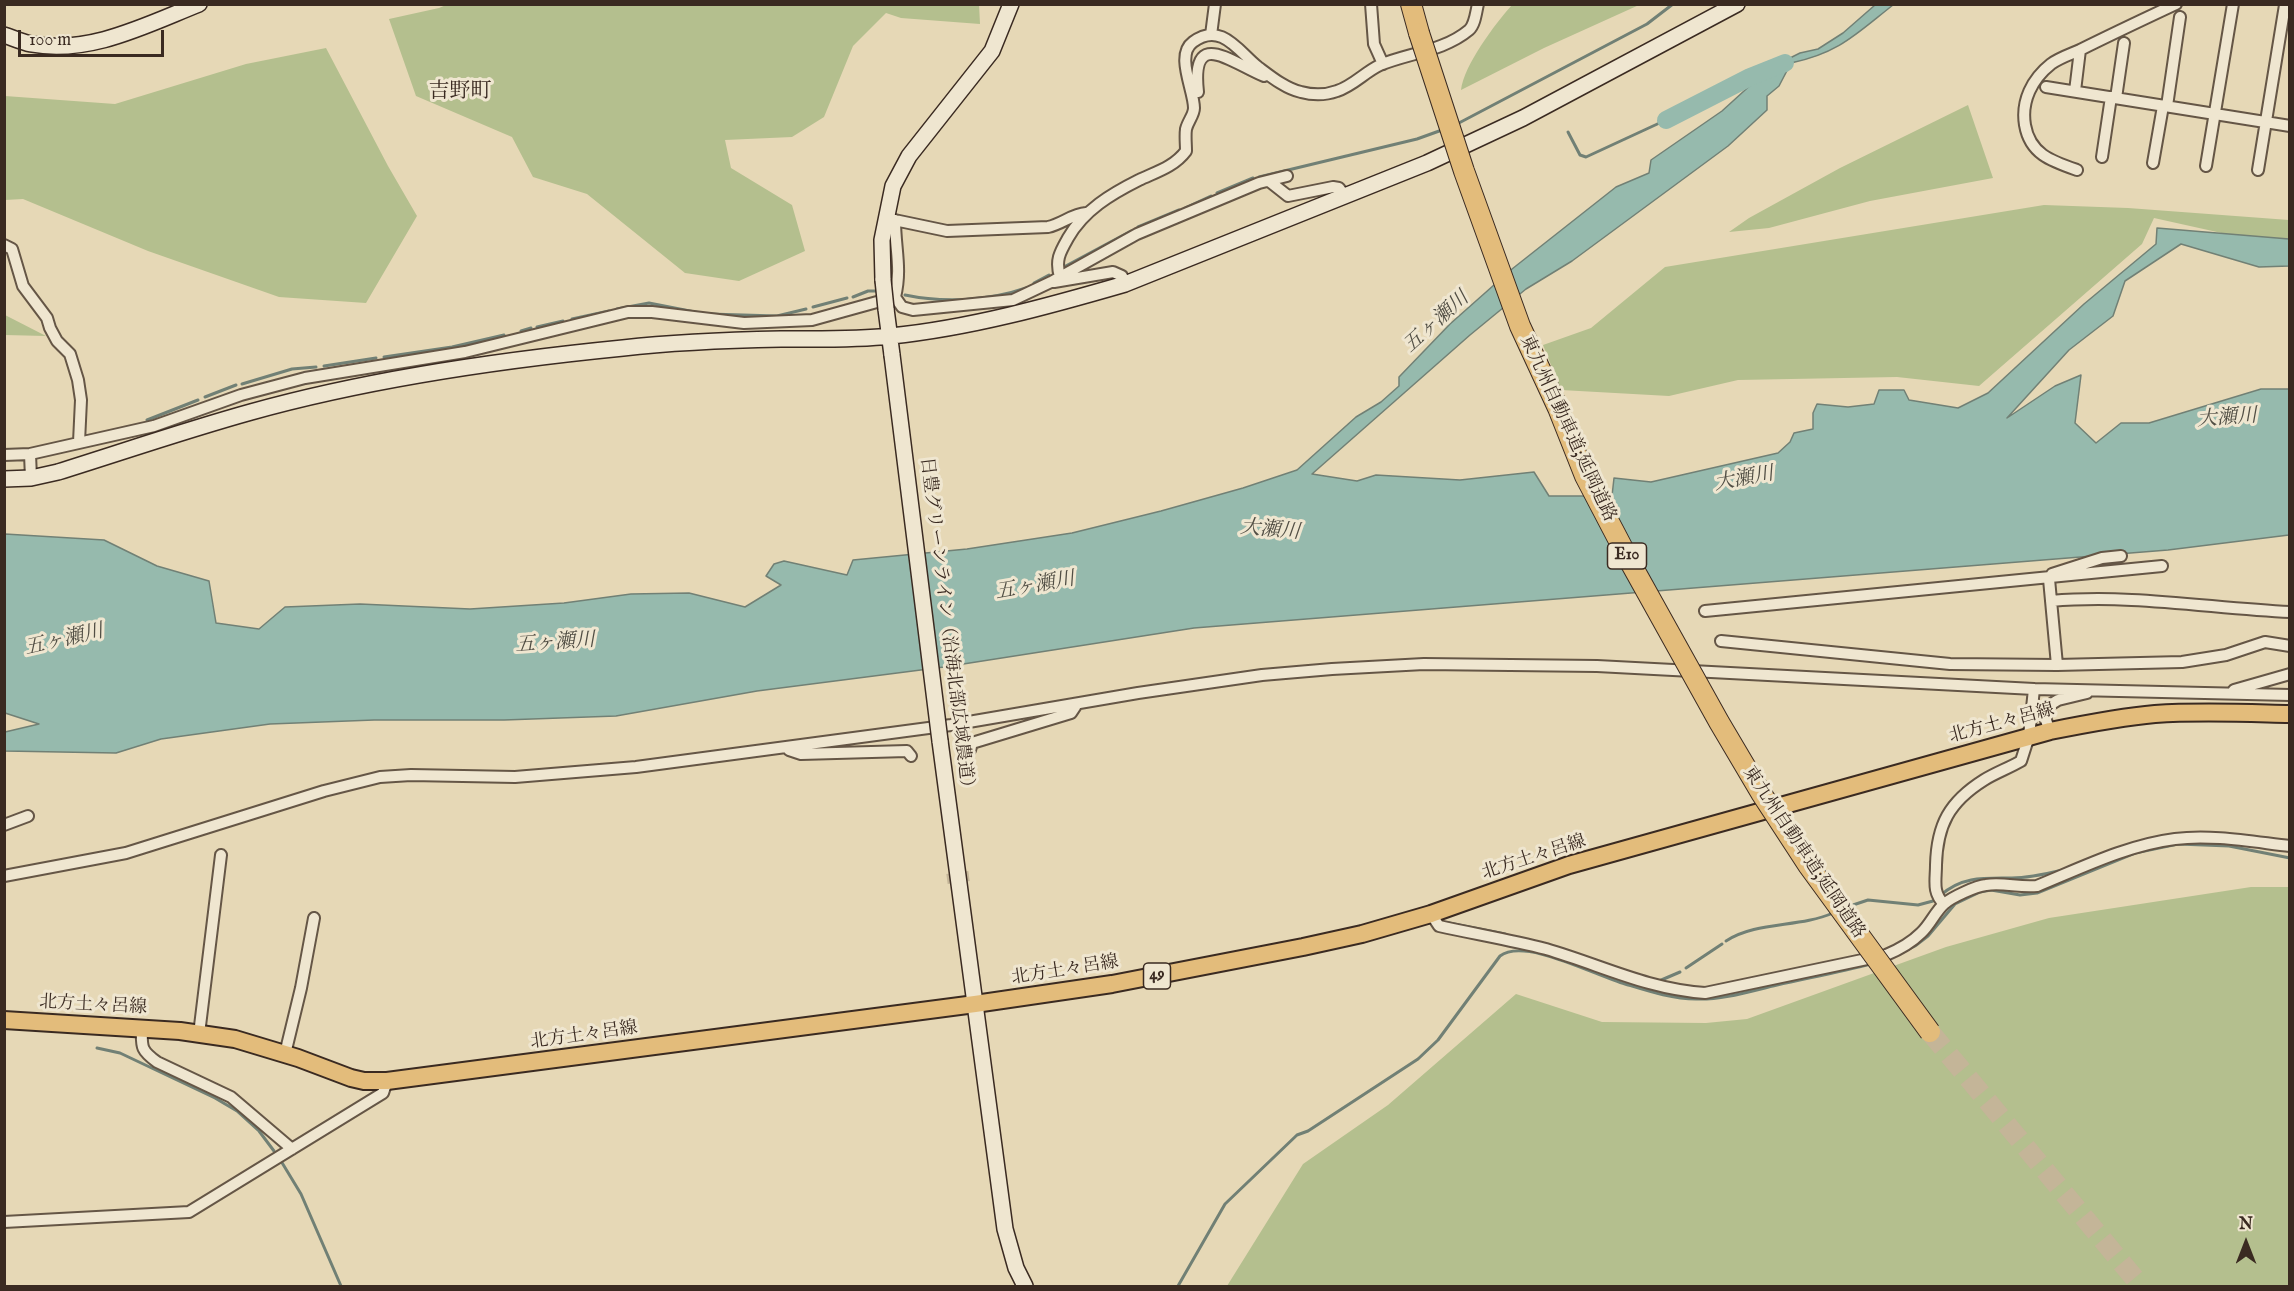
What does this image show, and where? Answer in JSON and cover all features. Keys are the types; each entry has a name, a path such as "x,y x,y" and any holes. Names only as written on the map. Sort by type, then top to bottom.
{"highway":[{"name":"東九州自動車道;延岡道路","path":"1411,4 1464,171 1520,326 1558,408 1585,476 1713,712 1761,793 1808,866 1930,1032"}],"main road":[{"name":"北方土々呂線","path":"4,1020 142,1029 235,1039 351,1078 364,1081 387,1081 975,1004 1112,984 1222,964 1362,934 1431,914 1569,865 2050,730 2155,714 2210,712 2289,714"}],"street":[{"path":"4,35 29,44 54,46 99,42 199,4"},
{"name":"日豊グリーンライン（沿海北部広域農道）","path":"1011,4 992,51 909,156 893,186 890,219 882,240 883,280 891,303 892,355 940,741 1005,1229 1016,1268 1025,1287"},
{"path":"1211,35 1215,4"},
{"path":"1371,4 1374,44 1383,64"},
{"path":"1055,279 1057,261 1075,226 1086,213 1120,190 1169,167 1186,152 1186,131 1194,111 1198,91 1195,71 1202,58 1208,54 1215,53 1303,93 1325,94 1349,85 1383,64 1435,48 1469,30 1478,4"},
{"path":"4,479 31,478 58,472 252,412 381,382 625,347 744,340 890,336 1027,311 1125,284 1427,164 1523,118 1737,4"},
{"path":"2077,170 2050,161 2032,145 2026,133 2024,106 2031,86 2051,63 2176,4"},
{"path":"2206,166 2233,4"},
{"path":"2258,170 2285,4 2289,5"},
{"path":"2153,163 2180,17"},
{"path":"1194,111 1186,71 1187,52 1193,41 1211,35 1233,42 1257,66 1283,84"},
{"path":"2102,157 2124,43"},
{"path":"2075,91 2080,50"},
{"path":"2046,87 2289,126"},
{"path":"4,455 30,454 154,426 241,395 305,378 465,352 628,312 652,312 744,323 812,320 891,303 913,310 1013,300 1137,234 1217,199 1287,176"},
{"path":"1269,181 1288,196 1339,188 1345,196"},
{"path":"891,303 899,281 899,250 890,219 947,231 979,231 1048,227 1061,224 1077,214 1086,213"},
{"path":"4,245 12,249 27,293 47,318 57,341 70,354 81,400 79,442"},
{"path":"1055,279 1113,272 1122,276 1125,284"},
{"path":"30,454 31,478"},
{"path":"2057,665 2049,579 2052,574 2102,558 2121,556"},
{"path":"1705,611 2162,566"},
{"path":"2051,601 2106,597 2134,598 2289,612"},
{"path":"1720,641 1950,664 2057,665 2182,663 2226,655 2265,642 2289,646"},
{"path":"4,876 126,853 324,791 380,777 411,775 515,777 636,767 786,749 951,725 1262,675 1424,664 1597,666 2034,689 2289,695"},
{"path":"2222,693 2289,674"},
{"path":"1944,904 1937,897 1935,887 1937,847 1942,822 1953,806 1968,791 1985,779 2021,761 2029,736 2034,689"},
{"path":"2050,730 2044,716 2045,708 2058,700 2097,690"},
{"path":"970,750 972,742 1071,713 1077,704"},
{"path":"786,749 801,754 907,751 911,756"},
{"path":"4,825 28,816"},
{"path":"1431,914 1439,926 1547,950 1635,981 1686,992 1705,993 1886,955 1920,935 1944,904 1971,889 2001,884 2022,888 2037,886 2134,847 2177,838 2228,839 2289,846"},
{"path":"200,1034 221,855"},
{"path":"285,1054 301,988 314,918"},
{"path":"142,1029 142,1049 147,1055 157,1062 231,1096 292,1149"},
{"path":"4,1222 189,1212 383,1093 387,1081"}],"green space":[{"path":"979,4 980,24 901,18 886,13 853,46 824,117 792,137 725,140 731,168 792,205 805,251 739,281 685,273 587,194 533,177 512,137 416,96 389,19 446,5"},
{"path":"1512,5 1639,5 1544,48 1461,90 1463,80 1474,57"},
{"path":"326,48 417,216 366,303 279,297 148,251 23,199 5,200 5,96 115,104 246,64"},
{"path":"1968,105 1993,178 1870,201 1769,228 1729,232 1749,218 1840,168"},
{"path":"2044,205 2128,208 2289,220 2289,248 2154,218 2142,244 1979,386 1897,377 1738,380 1669,396 1561,390 1543,345 1591,328 1665,267"},
{"path":"5,315 46,336 5,335"},
{"path":"2251,887 2289,887 2289,1286 1227,1286 1303,1164 1388,1105 1516,994 1602,1022 1706,1023 1747,1019 1946,947 2049,918"}],"water":[{"path":"1875,5 1893,5 1835,48 1791,63 1779,86 1767,96 1767,110 1728,146 1572,261 1526,289 1470,335 1312,474 1357,481 1376,475 1460,480 1534,472 1549,496 1612,496 1614,478 1651,482 1778,453 1790,442 1794,433 1813,429 1813,413 1817,404 1848,407 1874,404 1879,390 1904,390 1909,400 1958,408 1988,393 2084,304 2156,244 2157,228 2289,239 2289,266 2259,267 2181,244 2125,281 2113,316 2069,350 2007,418 2055,386 2081,375 2075,423 2096,443 2121,423 2149,423 2261,389 2289,389 2289,535 2168,550 1194,628 944,667 757,691 616,716 270,724 161,739 116,753 5,751 5,732 39,724 5,713 5,534 104,540 157,566 209,581 216,623 259,629 285,607 360,604 470,609 564,603 631,594 689,593 745,607 781,585 766,576 774,564 784,561 847,575 853,560 967,549 1072,533 1161,511 1297,470 1356,417 1381,402 1399,386 1399,377 1450,324 1512,269 1616,187 1649,173 1651,160 1722,111 1755,81 1784,61 1800,53 1818,49 1843,33"}],"waterway":[{"path":"1457,124 1647,24 1673,4"},
{"path":"1666,120 1750,77 1785,63"},
{"path":"1568,132 1580,155 1586,157 1666,120"},
{"path":"1259,177 1417,139 1442,130"},
{"path":"1217,193 1253,178"},
{"path":"1185,208 1211,196"},
{"path":"1138,227 1179,210"},
{"path":"1062,268 1131,231"},
{"path":"1034,283 1049,275"},
{"path":"905,295 950,300 997,296 1026,288"},
{"path":"853,297 868,291 877,291"},
{"path":"813,307 847,298"},
{"path":"617,309 649,303 700,313"},
{"path":"709,314 777,316 806,309"},
{"path":"572,319 609,311"},
{"path":"537,327 563,321"},
{"path":"521,331 531,328"},
{"path":"384,357 452,347 504,335"},
{"path":"324,366 376,358"},
{"path":"242,384 292,369 316,367"},
{"path":"205,397 236,385"},
{"path":"147,420 198,400"},
{"path":"1891,958 1915,946 1928,936 1955,904 1980,892 1991,890 2020,895 2037,893 2135,853 2178,844 2229,846 2290,858"},
{"path":"1941,895 1957,884 1974,879 2025,877 2063,870"},
{"path":"1847,907 1868,900 1918,905 1933,901"},
{"path":"1726,941 1751,930 1806,921 1833,913"},
{"path":"1449,923 1505,934"},
{"path":"1686,968 1722,944"},
{"path":"1178,1286 1225,1204 1297,1135 1308,1131 1418,1059 1438,1040 1500,956 1511,951 1543,954 1612,980 1687,999 1737,995 1871,964"},
{"path":"1659,981 1680,972"},
{"path":"97,1048 120,1053 215,1098 237,1111 259,1131 274,1151"},
{"path":"281,1161 301,1194 341,1286"}],"tunnel":[{"path":"947,879 969,876"},
{"path":"1930,1032 2141,1286"}],"district":[{"name":"吉野町","path":"460,93"}],"water label":[{"name":"五ヶ瀬川","path":"1437,323"},
{"name":"大瀬川","path":"2227,419"},
{"name":"大瀬川","path":"1744,480"},
{"name":"大瀬川","path":"1270,531"},
{"name":"五ヶ瀬川","path":"1035,587"},
{"name":"五ヶ瀬川","path":"64,641"},
{"name":"五ヶ瀬川","path":"555,644"}]}
